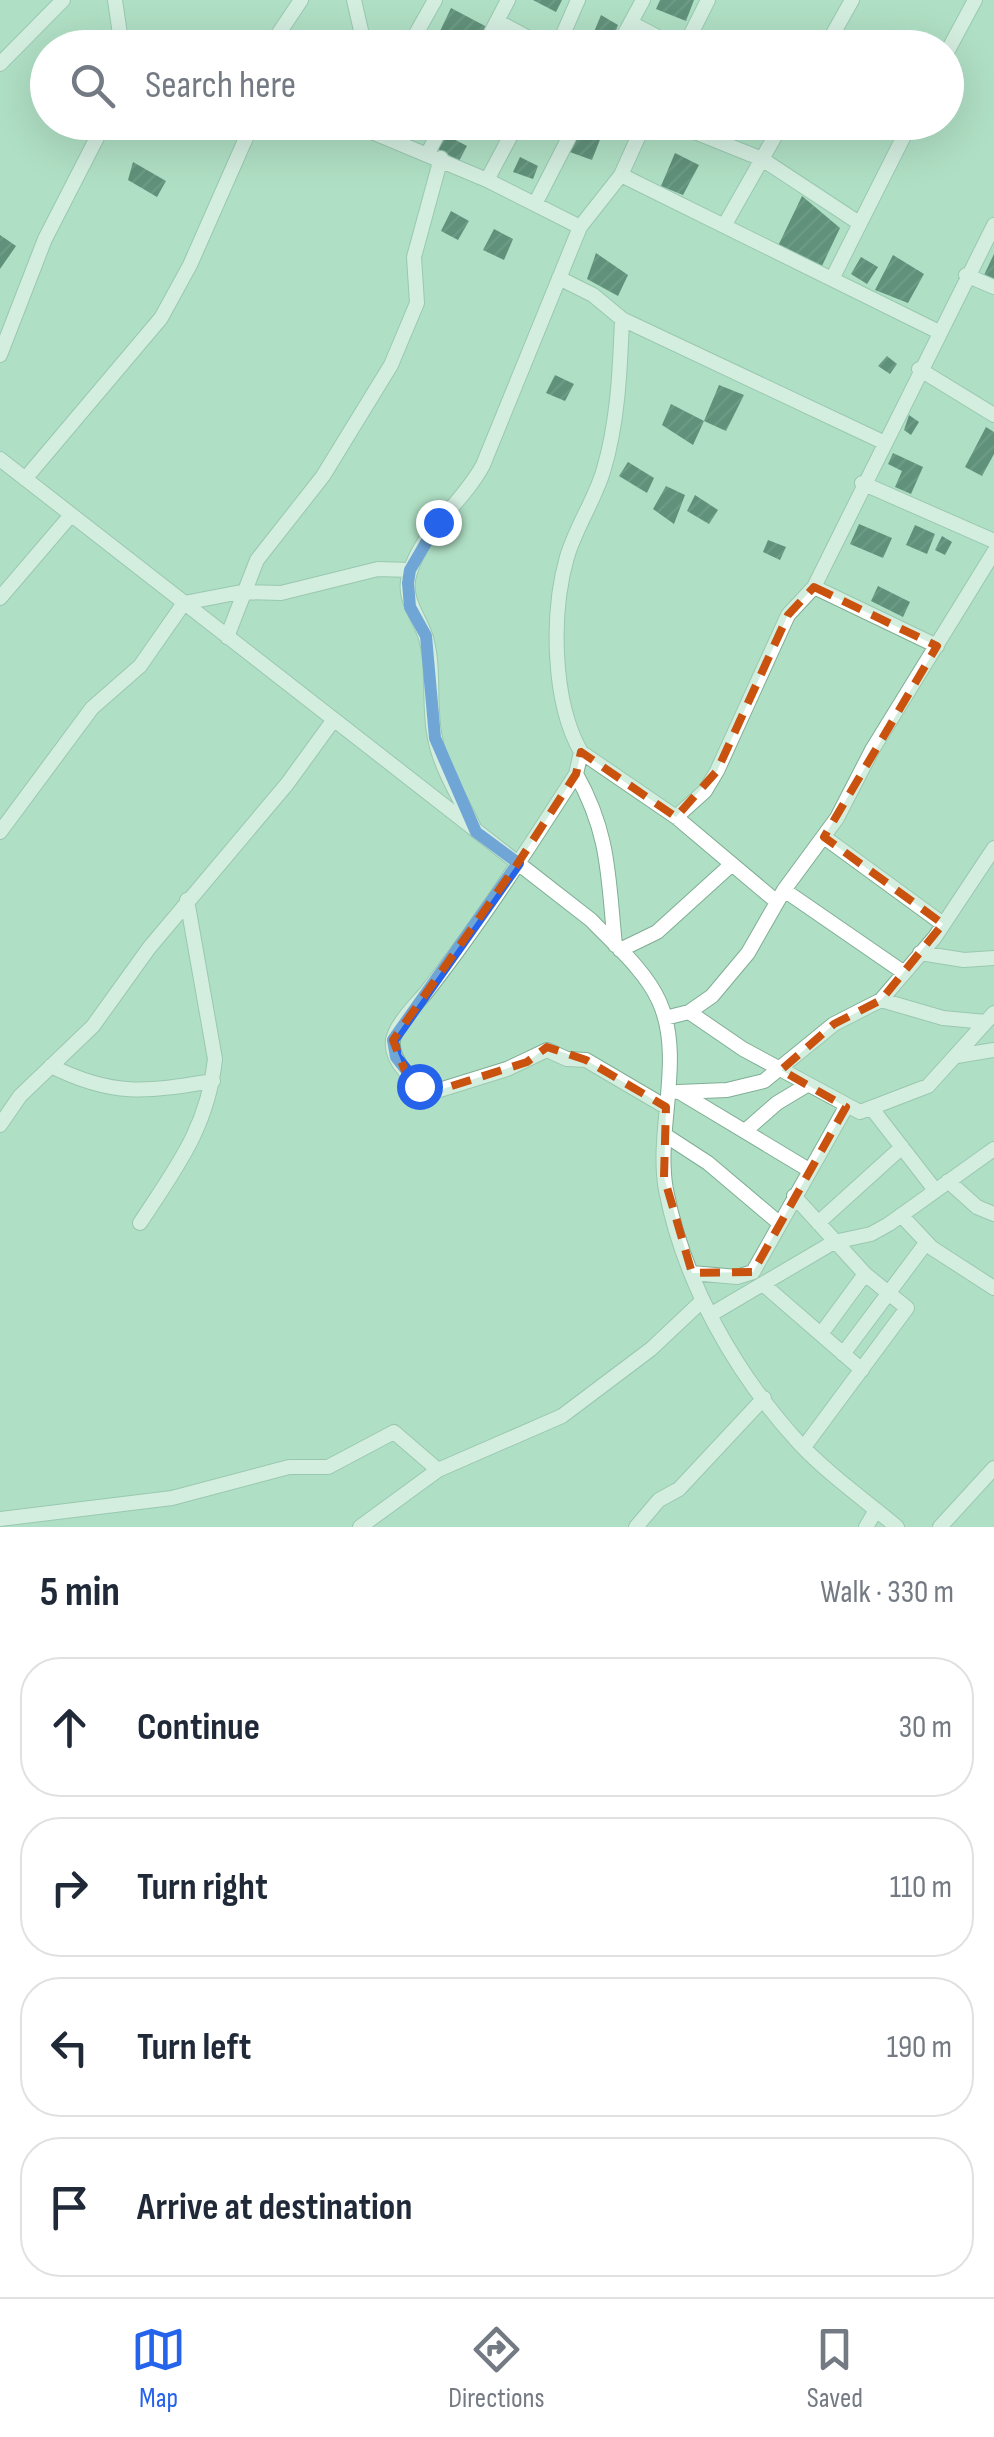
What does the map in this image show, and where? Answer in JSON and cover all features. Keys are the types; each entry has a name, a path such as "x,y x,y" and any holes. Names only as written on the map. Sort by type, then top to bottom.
{"street":[{"path":"33,30 63,0"},
{"path":"115,0 119,30"},
{"path":"281,30 300,0"},
{"path":"354,0 363,30"},
{"path":"418,30 435,0"},
{"path":"493,30 508,0"},
{"path":"565,30 578,0"},
{"path":"627,30 643,0"},
{"path":"691,30 708,0"},
{"path":"835,30 852,0"},
{"path":"959,30 975,0"},
{"path":"497,21 514,30"},
{"path":"631,23 645,30"},
{"path":"0,64 30,34"},
{"path":"0,354 45,239 96,140"},
{"path":"25,478 161,318 190,265 244,140"},
{"path":"386,140 434,156 580,227"},
{"path":"227,637 241,592 257,560 323,476 391,364 418,303 414,257 439,140"},
{"path":"487,180 508,140"},
{"path":"535,204 567,140"},
{"path":"476,832 435,738 426,636 410,607 410,570 438,522 468,492 483,465 580,227 621,175 637,140"},
{"path":"714,140 762,160 859,223"},
{"path":"724,226 773,140"},
{"path":"832,279 902,140"},
{"path":"621,175 938,332"},
{"path":"676,817 705,791 717,772 788,615 814,588 862,483 994,225"},
{"path":"966,275 994,287"},
{"path":"559,278 593,295 622,320 883,442"},
{"path":"622,320 614,424 602,474 567,556 560,597 562,687 569,732 581,752 676,817 732,864 903,972"},
{"path":"919,370 994,416"},
{"path":"0,459 332,722 518,863 618,948 648,980 665,1018 672,1088 664,1135 667,1196 706,1308 764,1398 804,1447 897,1527"},
{"path":"862,483 994,541"},
{"path":"0,598 71,515"},
{"path":"665,1018 689,1012 729,976 824,837 994,552"},
{"path":"0,832 92,708 140,666 184,603 241,592 281,593 338,576 410,570"},
{"path":"814,588 937,646"},
{"path":"2,1118 93,1026 187,900 287,784 332,722"},
{"path":"581,752 576,774 518,863 400,1026 393,1040 396,1057 419,1086 432,1092 507,1069 547,1050 567,1059 586,1060 666,1107"},
{"path":"576,774 598,813 606,843 618,948"},
{"path":"824,837 943,924"},
{"path":"672,1088 750,1085 781,1070 834,1024 881,1000 943,924 994,848"},
{"path":"618,948 657,932 732,864"},
{"path":"140,1223 198,1136 213,1081 215,1059 187,900"},
{"path":"920,953 964,960 994,958"},
{"path":"881,1000 943,1018 990,1018"},
{"path":"689,1012 846,1108 873,1110 928,1086 990,1018"},
{"path":"957,1056 994,1050"},
{"path":"52,1066 86,1083 115,1090 213,1081"},
{"path":"745,1131 777,1103 807,1085"},
{"path":"672,1088 809,1170"},
{"path":"692,1273 746,1276 753,1272 846,1108"},
{"path":"873,1110 902,1147 941,1185 993,1211"},
{"path":"664,1135 708,1163 779,1223"},
{"path":"818,1223 902,1147"},
{"path":"360,1527 438,1470 562,1416 706,1308 764,1285 834,1242 870,1234 994,1149"},
{"path":"794,1196 834,1242 865,1274 890,1292 906,1312 804,1447"},
{"path":"902,1215 926,1242 994,1288"},
{"path":"843,1354 926,1242"},
{"path":"820,1334 865,1274"},
{"path":"764,1285 862,1370"},
{"path":"636,1527 660,1500 679,1490 764,1398"},
{"path":"0,1519 172,1498 289,1467 328,1468 396,1432 438,1470"},
{"path":"940,1527 994,1468"},
{"path":"866,1527 876,1510"}],"highlighted area":[{"path":"814,587 937,646 824,837 943,924 881,1000 834,1024 781,1070 846,1107 753,1272 692,1273 664,1177 666,1107 586,1060 547,1047 527,1062 433,1092 405,1071 393,1040 518,863 576,774 581,752 676,817 717,771 788,615"}],"building":[{"path":"533,0 562,0 556,12"},
{"path":"660,0 694,0 686,21 656,9"},
{"path":"451,8 487,27 486,30 441,30"},
{"path":"601,15 618,25 616,30 595,30"},
{"path":"443,140 456,140 467,146 459,161 438,149"},
{"path":"573,140 600,140 592,160 567,151"},
{"path":"675,153 699,165 683,195 661,186"},
{"path":"520,157 538,166 533,179 513,172"},
{"path":"133,162 166,181 157,197 128,180"},
{"path":"802,196 840,228 821,268 777,248"},
{"path":"451,211 469,221 458,240 441,231"},
{"path":"494,229 513,239 504,260 483,250"},
{"path":"0,235 16,246 0,269"},
{"path":"596,253 628,275 618,296 587,279"},
{"path":"994,254 994,280 984,275"},
{"path":"893,255 924,274 908,303 875,290"},
{"path":"861,257 878,267 867,284 851,274"},
{"path":"887,356 897,364 890,374 878,366"},
{"path":"555,375 574,384 565,401 546,393"},
{"path":"719,385 744,395 726,431 704,421"},
{"path":"671,404 704,421 693,445 662,425"},
{"path":"909,415 919,422 911,435 904,430"},
{"path":"986,427 994,432 994,454 982,476 965,467"},
{"path":"893,453 923,467 911,494 895,487 902,471 888,464"},
{"path":"628,462 654,478 647,493 619,476"},
{"path":"666,486 685,495 674,524 653,509"},
{"path":"695,495 718,510 709,524 687,511"},
{"path":"859,524 892,538 883,558 850,544"},
{"path":"915,525 935,534 927,554 906,545"},
{"path":"942,536 952,542 945,555 935,550"},
{"path":"768,540 786,547 780,560 763,552"},
{"path":"878,586 910,602 903,617 871,601"}],"route":[{"path":"419,1086 396,1057 393,1040 518,863 476,832 435,738 426,636 410,607 408,583 410,570 438,522"}]}
